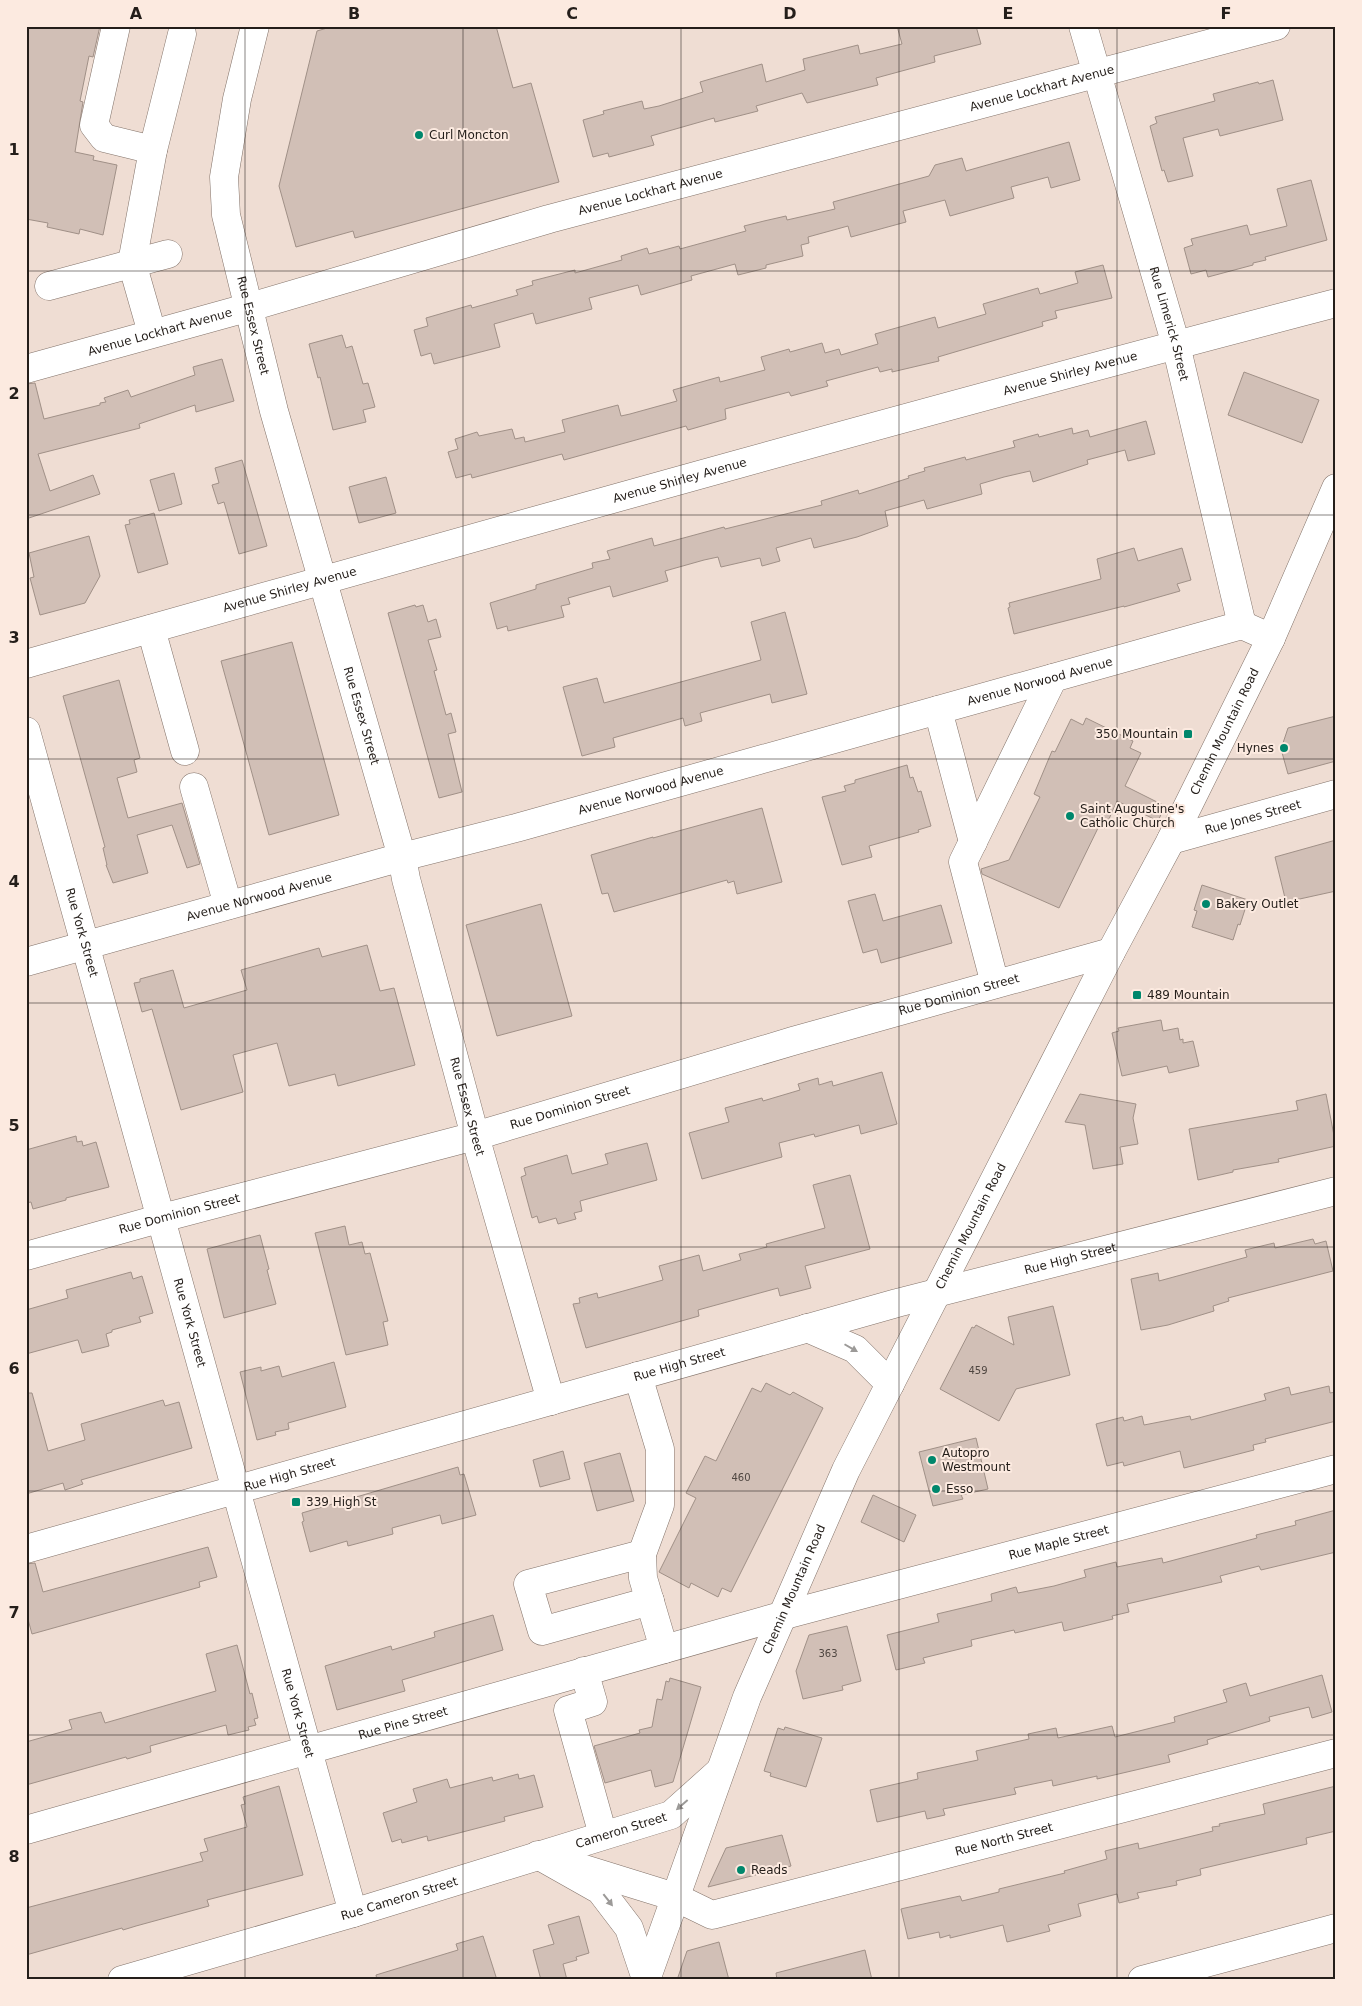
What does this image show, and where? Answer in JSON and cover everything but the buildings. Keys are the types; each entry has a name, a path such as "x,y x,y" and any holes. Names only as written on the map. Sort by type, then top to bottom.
{"street":[{"path":"116,26 94,125 104,138 153,150"},
{"name":"Rue Essex Street","path":"256,26 237,99 224,177 226,215 274,410 402,857 406,879 475,1136 551,1400"},
{"name":"Rue Limerick Street","path":"1083,26 1176,345 1242,625"},
{"name":"Avenue Lockhart Avenue","path":"26,368 250,307 549,219 1276,26"},
{"path":"152,333 132,263 153,150 182,34"},
{"path":"50,286 168,254"},
{"name":"Avenue Shirley Avenue","path":"26,664 322,582 468,538 1336,303"},
{"name":"Chemin Mountain Road","path":"646,1979 747,1697 846,1470 1111,952 1171,840 1271,638 1334,496"},
{"path":"1242,625 1271,638"},
{"name":"Avenue Norwood Avenue","path":"26,962 84,944 526,825 1242,625"},
{"path":"150,629 185,751"},
{"path":"995,984 963,862 1053,678"},
{"path":"938,710 973,842"},
{"name":"Rue York Street","path":"26,731 353,1913"},
{"path":"194,787 228,905"},
{"name":"Rue Jones Street","path":"1171,840 1336,794"},
{"name":"Rue Dominion Street","path":"26,1256 162,1218 475,1136 793,1041 1111,952"},
{"name":"Rue High Street","path":"26,1549 937,1292 1336,1191"},
{"path":"807,1328 854,1349 890,1384"},
{"path":"638,1376 660,1449 660,1505 642,1554 643,1578 664,1649"},
{"name":"Rue Maple Street","path":"782,1616 1336,1469"},
{"path":"642,1554 528,1584 542,1631 650,1601"},
{"name":"Rue Pine Street","path":"26,1830 782,1616"},
{"path":"584,1671 592,1702 568,1710 602,1836"},
{"name":"Rue North Street","path":"676,1897 712,1915 1336,1753"},
{"name":"Cameron Street","path":"538,1855 670,1814 719,1772"},
{"path":"538,1855 676,1897"},
{"path":"538,1855 600,1890 629,1928 646,1979"},
{"name":"Rue Cameron Street","path":"122,1980 353,1913 538,1855"},
{"path":"1142,1980 1336,1928"}],"place":[{"name":"Curl Moncton","path":"419,135"},
{"name":"350 Mountain","path":"1188,734"},
{"name":"Hynes","path":"1284,748"},
{"name":"Saint Augustine's Catholic Church","path":"1070,816"},
{"name":"Bakery Outlet","path":"1206,904"},
{"name":"489 Mountain","path":"1137,995"},
{"name":"Autopro Westmount","path":"932,1460"},
{"name":"Esso","path":"936,1489"},
{"name":"339 High St","path":"296,1502"},
{"name":"Reads","path":"741,1870"}]}
